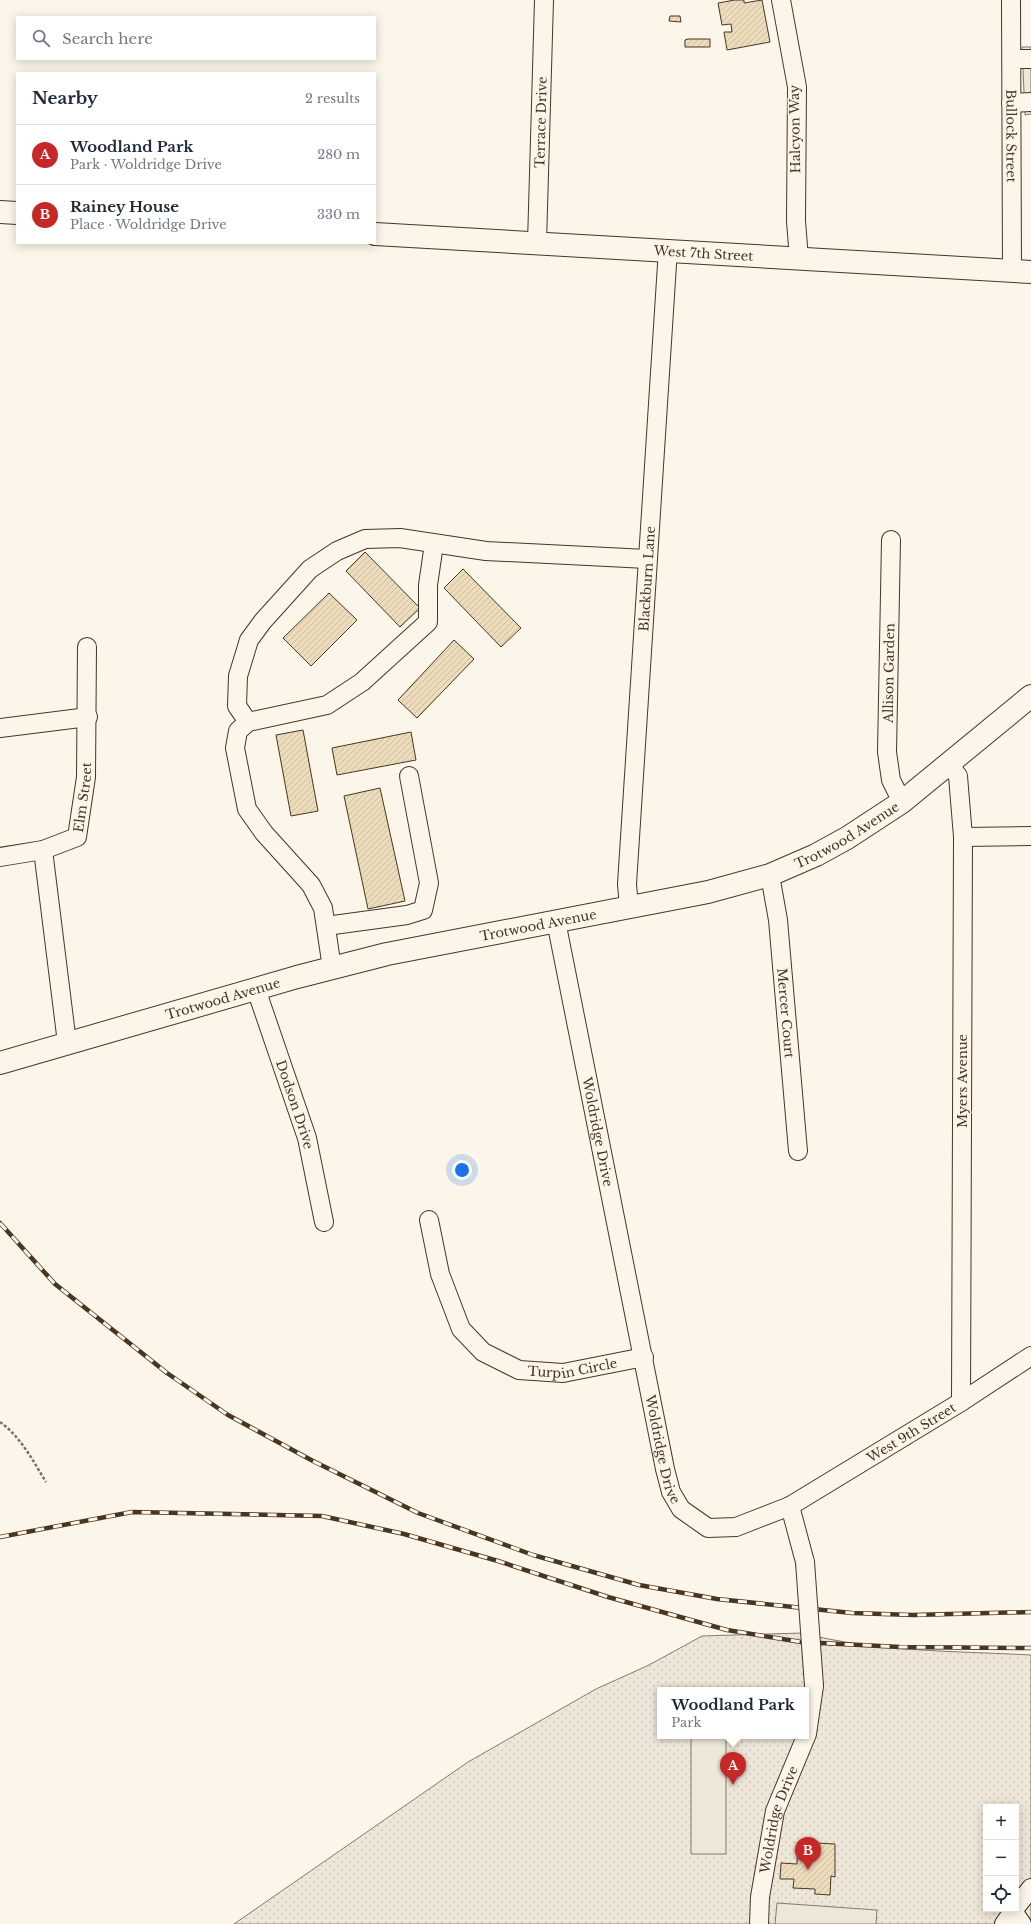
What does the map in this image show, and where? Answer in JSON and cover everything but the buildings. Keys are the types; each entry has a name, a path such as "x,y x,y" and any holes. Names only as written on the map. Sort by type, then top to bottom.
{"main road":[{"path":"0,212 16,213"},
{"name":"West 7th Street","path":"376,234 668,249 799,260 1021,272"},
{"name":"Trotwood Avenue","path":"0,1063 256,989 387,954 708,892 770,875 816,855 847,838 902,802 1031,696"}],"street":[{"name":"Terrace Drive","path":"537,243 544,0"},
{"name":"Halcyon Way","path":"781,0 796,87 796,221 799,260"},
{"name":"Bullock Street","path":"1011,0 1011,103 1021,272"},
{"path":"1012,59 1031,59"},
{"path":"1011,103 1031,102"},
{"name":"Blackburn Lane","path":"629,908 627,884 668,249"},
{"path":"248,722 237,706 238,676 249,640 262,621 310,568 337,551 365,539 400,538 486,551 648,559"},
{"name":"Allison Garden","path":"891,540 887,752 891,780 902,802"},
{"path":"332,968 323,908 311,885 264,833 247,809 235,748 238,731 248,722 327,705 362,682 428,622 428,585 434,544"},
{"name":"Elm Street","path":"43,850 77,838 86,777 88,717 87,647"},
{"path":"0,728 88,717"},
{"name":"Myers Avenue","path":"948,764 958,776 963,837 961,1402"},
{"path":"326,926 407,915 422,910 429,883 408,776"},
{"path":"963,837 1031,836"},
{"path":"0,858 43,850 67,1043"},
{"name":"Mercer Court","path":"770,875 778,920 798,1151"},
{"name":"Woldridge Drive","path":"556,921 644,1357 665,1469 671,1492 681,1509 708,1528 736,1526 790,1506 805,1562 814,1686 809,1720"},
{"name":"Dodson Drive","path":"256,989 307,1138 324,1222"},
{"name":"Turpin Circle","path":"429,1220 440,1274 461,1329 483,1352 520,1370 563,1373 644,1357"},
{"name":"West 9th Street","path":"790,1506 961,1402 1031,1356"},
{"name":"Woldridge Drive","path":"760,1924 760,1897 775,1811 805,1739"},
{"path":"1014,1915 1031,1888"}],"path":[{"path":"0,1422 8,1428 25,1448 46,1482"}],"shaded area":[{"path":"1022,47 1031,47 1031,114 1025,115"},
{"path":"802,1633 858,1644 916,1650 1031,1655 1031,1924 234,1924 468,1762 596,1689 649,1665 702,1636"},
{"path":"691,1739 726,1739 726,1854 691,1854"},
{"path":"777,1903 877,1910 876,1924 775,1924"}],"railway":[{"path":"0,1223 55,1284 167,1373 228,1415 313,1461 418,1513 533,1555 639,1585 717,1599 852,1613 913,1615 1031,1612"},
{"path":"0,1537 132,1512 322,1516 404,1534 498,1561 608,1597 727,1630 801,1642 900,1647 1031,1648"}],"place":[{"name":"Woodland Park","path":"733,1785"},
{"name":"Rainey House","path":"808,1870"}]}
